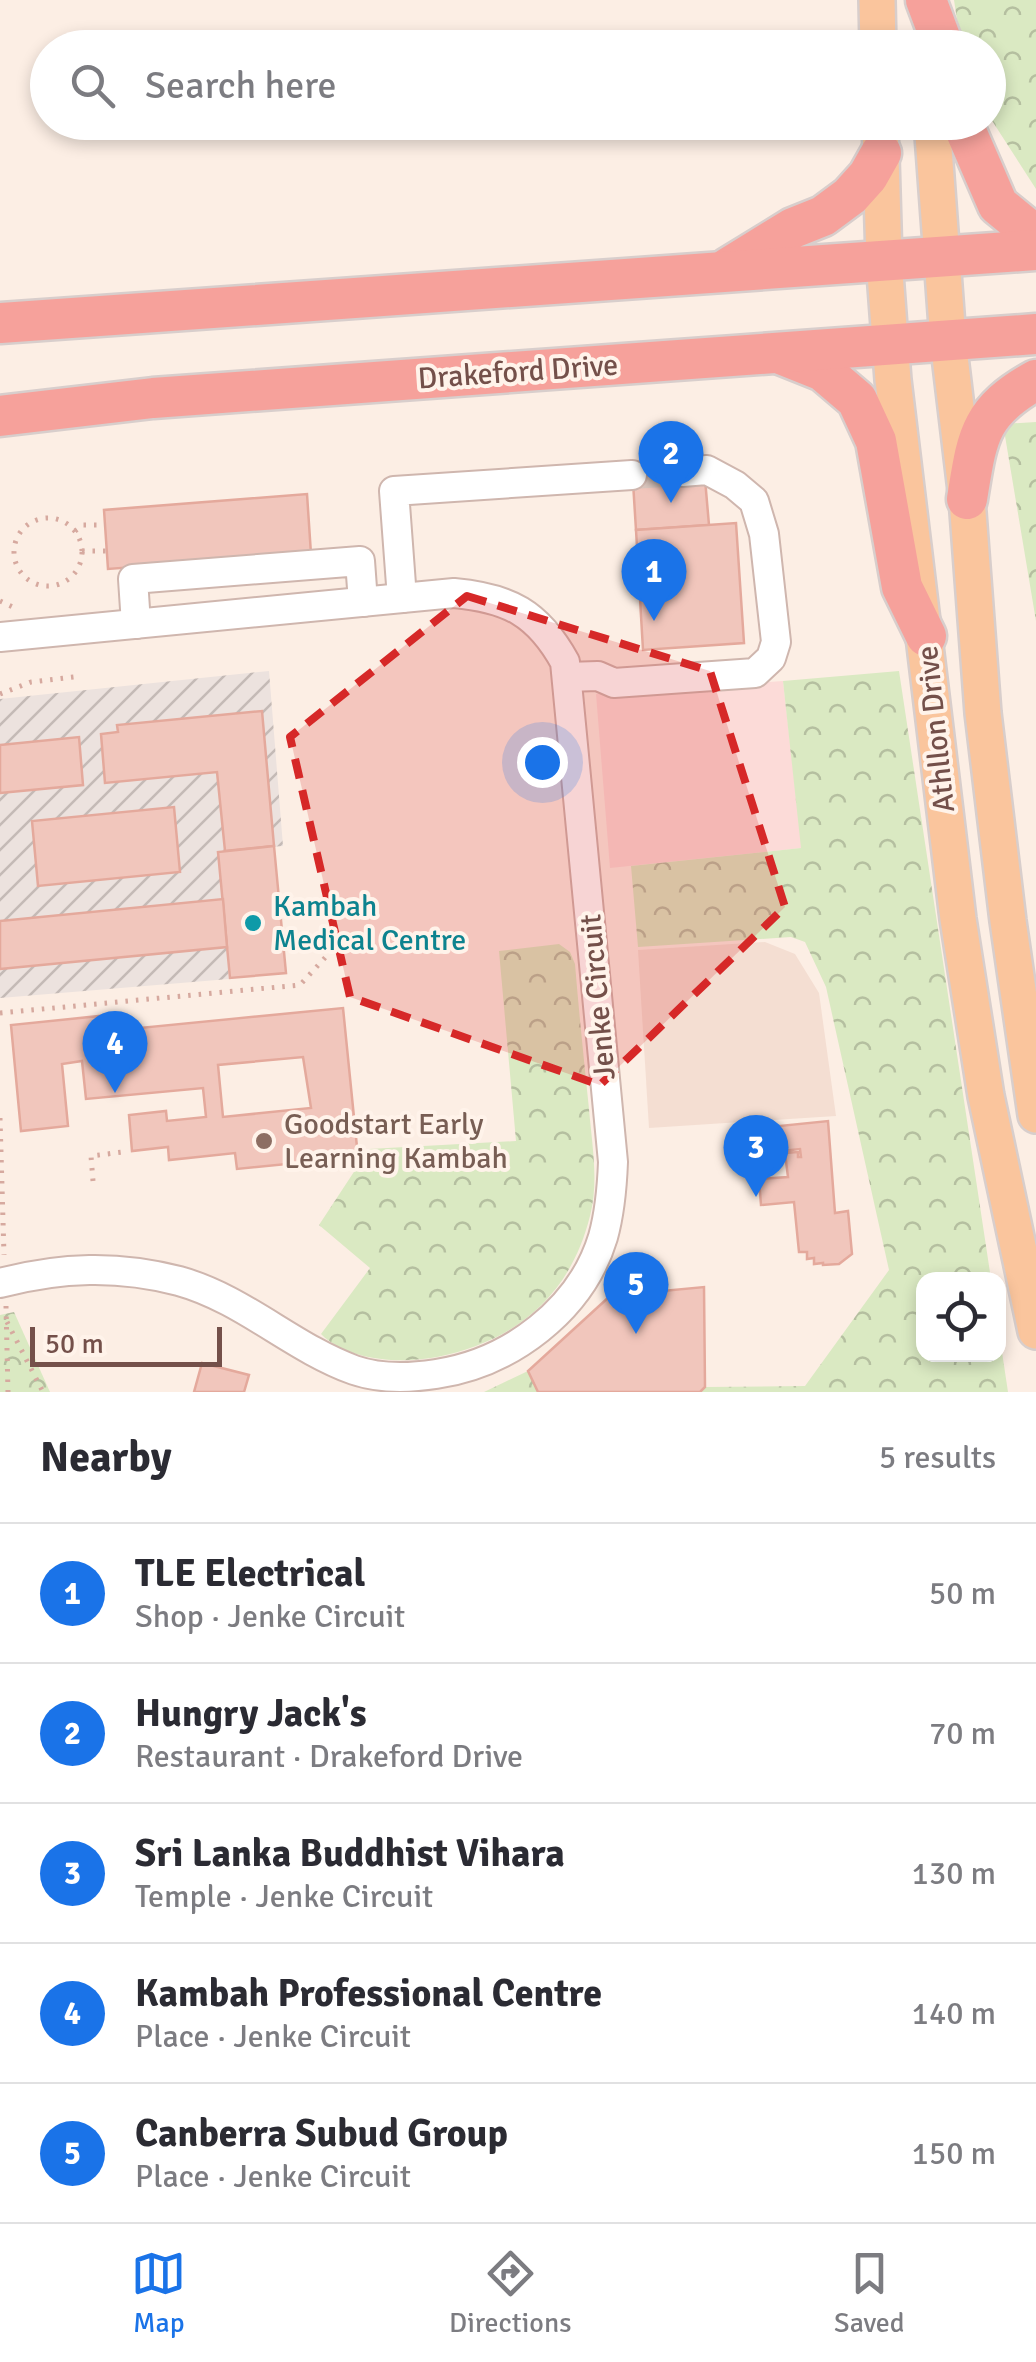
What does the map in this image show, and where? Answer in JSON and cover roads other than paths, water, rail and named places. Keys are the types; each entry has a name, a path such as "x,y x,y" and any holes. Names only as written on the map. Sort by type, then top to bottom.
{"highway":[{"path":"924,0 936,30"},
{"path":"721,273 793,228 823,216 850,196 868,176 880,140"},
{"path":"970,140 998,205 1036,236"},
{"path":"0,324 1036,250"},
{"name":"Drakeford Drive","path":"0,416 153,398 1036,334"},
{"path":"780,353 823,371 857,400 876,442 902,587 926,636"},
{"path":"967,499 977,441 993,410 1036,380"}],"main road":[{"path":"877,0 878,30"},
{"path":"924,0 925,30"},
{"name":"Athllon Drive","path":"881,140 890,344 958,919 986,1096 1036,1331"},
{"name":"Athllon Drive","path":"933,140 948,340 967,499 984,713 1036,1115"}],"street":[{"path":"567,677 598,676 614,684 756,673 771,658 776,642 764,534 754,501 707,470 682,472"},
{"path":"402,598 394,491 632,475"},
{"path":"136,624 132,580 360,560 363,602"},
{"name":"Jenke Circuit","path":"0,636 454,594 486,596 516,607 551,637 565,662 567,677 613,1162 611,1202 602,1240 583,1278 561,1309 525,1341 488,1361 452,1372 400,1377 359,1372 310,1353 219,1295 127,1270 60,1270 0,1283"}],"tunnel":[{"path":"632,475 682,472"}],"place":[{"name":"Hungry Jack's","path":"671,503"},
{"name":"TLE Electrical","path":"654,621"},
{"name":"Kambah Medical Centre","path":"253,923"},
{"name":"Kambah Professional Centre","path":"115,1093"},
{"name":"Goodstart Early Learning Kambah","path":"264,1141"},
{"name":"Sri Lanka Buddhist Vihara","path":"756,1197"},
{"name":"Canberra Subud Group","path":"636,1334"}]}
